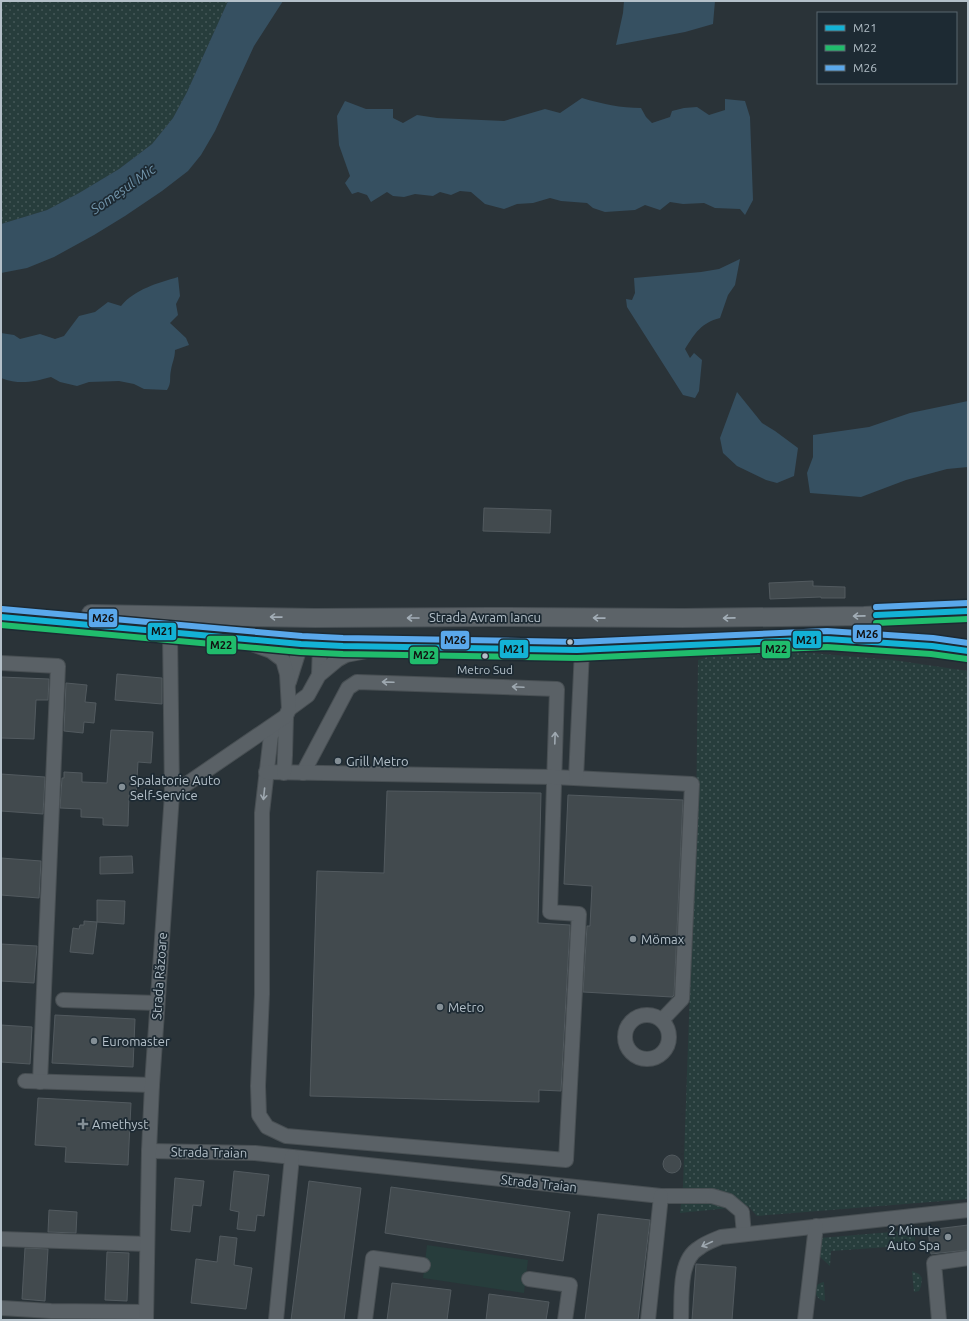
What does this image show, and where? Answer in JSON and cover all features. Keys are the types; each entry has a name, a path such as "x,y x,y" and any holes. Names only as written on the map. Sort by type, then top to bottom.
{"main road":[{"name":"Strada Avram Iancu","path":"1,617 103,614 315,618 683,618 864,616 968,611"},
{"name":"Strada Avram Iancu","path":"1,617 320,645 582,650 827,638 932,646 968,651"}],"street":[{"name":"Strada Răzoare","path":"146,1316 149,1151 152,1086 172,794 170,632"},
{"path":"227,637 259,646 271,651 283,660 287,674 284,773"},
{"path":"287,688 301,644"},
{"path":"319,675 320,645"},
{"path":"172,794 287,713 308,695 319,675 337,660 346,655 388,647"},
{"path":"576,778 582,650"},
{"path":"1,663 58,666 40,1082"},
{"path":"287,713 270,735 262,813 262,994 258,1086 259,1115 267,1127 286,1136 566,1160 579,914 550,912 557,689 358,682 348,688 302,773"},
{"path":"266,772 554,777 692,784 682,999 662,1020"},
{"path":"63,1000 158,1003"},
{"path":"25,1081 152,1086"},
{"name":"Strada Traian","path":"149,1151 255,1153 661,1196 712,1196 729,1201 742,1212 744,1234"},
{"path":"276,1320 292,1157"},
{"path":"648,1320 661,1196"},
{"path":"681,1320 683,1271 689,1258 697,1248 721,1237 968,1210"},
{"path":"805,1320 816,1226"},
{"path":"1,1239 148,1244"},
{"path":"365,1320 372,1258 423,1264"},
{"path":"939,1320 934,1263 968,1258"},
{"path":"528,1279 570,1285 565,1320"},
{"path":"1,1308 50,1316 146,1316"}],"green space":[{"path":"1,1 228,1 187,92 173,118 152,144 119,169 47,210 1,224"},
{"path":"788,651 893,660 968,671 968,1199 757,1216 748,1206 680,1213 683,1186 696,819 698,660 708,657"},
{"path":"915,1230 915,1241 909,1242 903,1240 902,1246 831,1251 830,1266 819,1256 820,1238"},
{"path":"427,1245 528,1260 524,1293 423,1278"},
{"path":"912,1271 919,1274 922,1278 919,1291 914,1292"},
{"path":"824,1282 825,1301 821,1300 815,1292 815,1288 820,1283"}],"water":[{"name":"Someșul Mic","path":"228,1 283,1 254,46 215,131 201,155 188,171 125,216 54,257 27,268 1,273 1,224 47,210 119,169 152,144 173,118 187,92"},
{"path":"624,1 715,1 713,24 685,32 616,45"},
{"path":"582,98 612,105 641,108 646,117 652,123 670,117 672,111 684,108 697,107 709,115 725,110 725,99 745,101 750,117 753,200 745,215 740,209 715,208 704,203 683,204 670,202 660,210 645,205 635,210 605,212 593,208 587,203 561,201 550,198 533,203 517,204 504,209 485,204 471,192 460,191 451,195 440,192 433,196 415,194 404,197 393,196 387,192 371,202 367,195 358,192 352,194 345,183 350,176 339,145 337,116 345,101 366,109 393,109 393,118 403,123 417,115 437,118 504,121 545,109 560,113"},
{"path":"740,259 735,285 728,295 720,318 713,320 699,329 685,349 690,358 694,353 702,360 699,391 695,398 683,395 627,307 626,299 632,300 635,293 634,278 719,269"},
{"path":"178,277 180,296 176,304 178,315 170,323 186,338 189,345 175,350 175,356 170,373 170,383 167,390 144,389 134,384 119,381 89,382 77,386 60,382 51,377 26,382 14,382 1,378 1,333 14,335 20,339 40,334 55,339 64,336 79,316 95,312 108,302 121,306 140,291 155,284"},
{"path":"737,392 762,423 798,448 794,476 777,483 766,480 737,466 723,453 720,438"},
{"path":"968,401 968,467 947,469 906,480 861,497 810,493 807,473 813,457 813,435 869,427 910,413"}],"building":[{"path":"484,508 551,510 550,533 483,531"},
{"path":"813,581 813,586 845,587 845,598 821,597 770,599 769,583"},
{"path":"117,674 162,678 162,704 115,700"},
{"path":"1,677 49,679 48,700 36,700 34,739 1,738"},
{"path":"66,683 87,685 85,702 96,703 94,723 84,722 83,733 64,731"},
{"path":"111,730 153,732 151,763 138,762 136,796 129,795 128,826 103,825 103,818 81,817 81,809 60,808 62,778 64,778 64,772 82,773 82,782 107,783"},
{"path":"1,774 45,777 43,814 1,811"},
{"name":"Metro","path":"387,791 541,793 538,923 570,925 561,1091 539,1090 539,1102 310,1096 317,871 384,873"},
{"name":"Mömax","path":"568,795 683,800 674,995 672,997 583,992 587,926 590,926 592,886 564,884"},
{"path":"132,856 133,873 100,874 100,857"},
{"path":"1,858 41,861 39,898 1,895"},
{"path":"97,900 125,901 124,924 97,922"},
{"path":"84,921 97,922 93,954 70,952 73,928 79,929 80,925 84,925"},
{"path":"1,944 37,946 34,983 1,981"},
{"name":"Euromaster","path":"55,1015 135,1019 133,1067 52,1063"},
{"path":"1,1025 32,1027 30,1064 1,1062"},
{"name":"Amethyst","path":"38,1098 131,1103 128,1165 65,1162 66,1147 35,1145"},
{"path":"672,1155 676,1156 680,1160 680,1168 676,1172 672,1173 668,1172 664,1168 663,1164 664,1160 668,1156"},
{"path":"234,1171 269,1175 264,1216 257,1215 255,1231 237,1229 239,1212 230,1210"},
{"path":"175,1178 204,1181 201,1206 193,1205 190,1232 171,1230"},
{"path":"309,1181 361,1188 344,1320 291,1320"},
{"path":"391,1187 570,1212 563,1261 385,1233"},
{"path":"49,1210 77,1212 76,1233 48,1232"},
{"path":"598,1214 650,1220 638,1320 585,1320"},
{"name":"2 Minute Auto Spa","path":"968,1225 968,1250 931,1254 928,1230"},
{"path":"220,1236 237,1238 234,1265 252,1268 246,1309 191,1303 196,1259 217,1262"},
{"path":"25,1248 48,1249 45,1301 22,1299"},
{"path":"107,1252 129,1253 127,1301 105,1300"},
{"path":"696,1264 736,1267 732,1320 692,1320"},
{"path":"392,1283 451,1290 447,1320 387,1320"},
{"path":"489,1294 549,1302 546,1320 486,1320"}],"transit line":[{"name":"M26","path":"876,607 968,603"},
{"name":"M26","path":"2,609 302,636 343,638 577,642 827,631 933,638 968,643"},
{"name":"M21","path":"876,615 968,611"},
{"name":"M21","path":"1,617 301,644 343,646 577,650 827,639 932,646 968,651"},
{"name":"M22","path":"876,623 968,619"},
{"name":"M22","path":"1,625 300,652 343,654 577,658 827,647 931,654 967,659"}],"place":[{"name":"Metro Sud","path":"485,656"},
{"name":"Grill Metro","path":"338,761"},
{"name":"Spalatorie Auto Self-Service","path":"122,787"},
{"name":"Mömax","path":"633,939"},
{"name":"Metro","path":"440,1007"},
{"name":"Euromaster","path":"94,1041"},
{"name":"Amethyst","path":"83,1124"},
{"name":"2 Minute Auto Spa","path":"948,1237"}]}
